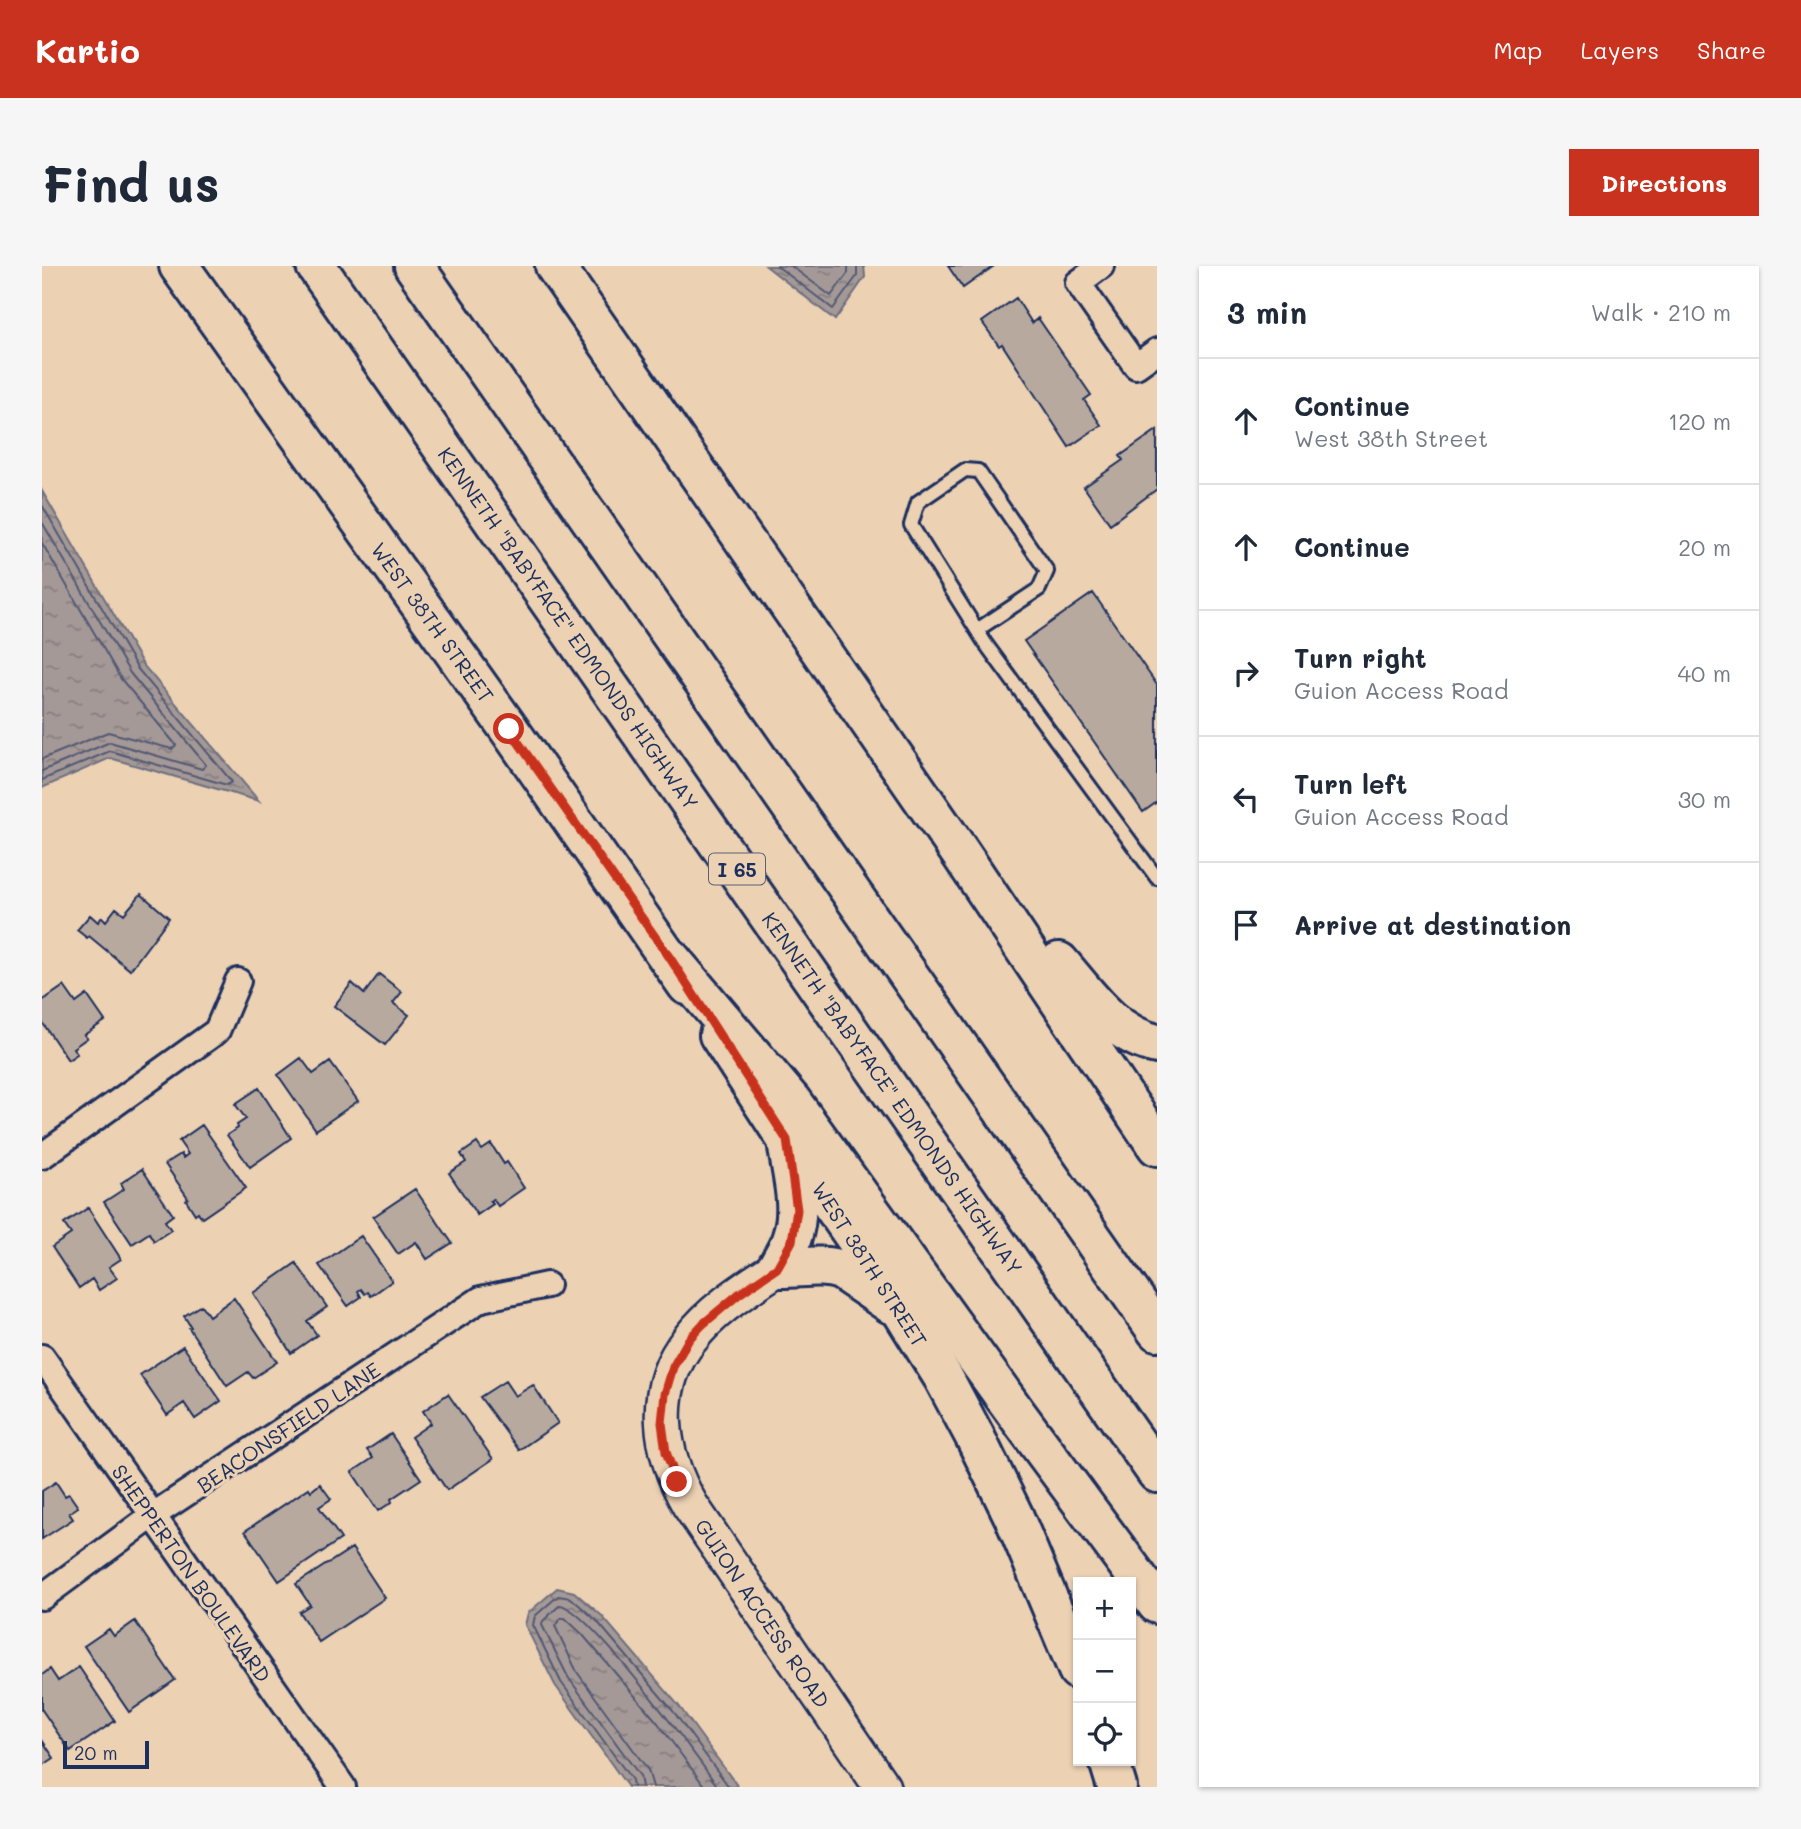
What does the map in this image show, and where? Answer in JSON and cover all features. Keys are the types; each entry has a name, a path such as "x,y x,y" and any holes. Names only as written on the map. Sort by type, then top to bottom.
{"main road":[{"name":"WEST 38TH STREET","path":"179,266 670,958 787,1140 841,1216 904,1313 975,1437 1024,1539 1073,1658"},
{"name":"KENNETH \"BABYFACE\" EDMONDS HIGHWAY","path":"316,266 1157,1473"},
{"path":"414,266 1157,1331"},
{"path":"555,266 961,854 1157,1146"},
{"path":"961,854 1103,1014 1127,1034 1157,1044"},
{"path":"670,958 792,1102 1157,1604"},
{"path":"787,1140 797,1210 792,1241 777,1268 796,1269 819,1265 841,1270 904,1313"},
{"path":"1111,1766 1117,1787"}],"street":[{"path":"1101,266 1078,283 1136,366 1157,351"},
{"path":"42,1156 217,1031 238,981"},
{"name":"GUION ACCESS ROAD","path":"777,1268 716,1312 689,1339 679,1354 665,1394 662,1423 664,1443 671,1468 690,1505 882,1787"},
{"name":"BEACONSFIELD LANE","path":"42,1597 152,1516 481,1299 547,1285"},
{"name":"SHEPPERTON BOULEVARD","path":"42,1357 343,1787"}],"lane":[{"path":"977,630 1039,589 1047,571 978,471 965,470 918,502 911,525 977,630 1157,878"}],"water":[{"path":"766,266 864,266 865,277 835,320"},
{"path":"42,491 143,665 259,801 110,758 42,788"},
{"path":"557,1588 574,1592 601,1615 679,1706 738,1787 628,1787 555,1685 525,1625 528,1613"}],"building":[{"path":"948,266 994,266 963,288"},
{"path":"1016,298 1032,323 1038,318 1091,395 1084,400 1101,425 1069,447 1002,344 999,346 982,322"},
{"path":"1157,430 1157,489 1110,524 1084,487 1123,460 1120,456"},
{"path":"1093,593 1157,685 1157,802 1143,812 1024,641"},
{"path":"141,894 169,918 130,970 89,936 87,938 77,930 90,915 98,922 102,917 106,921 116,908 124,914"},
{"path":"379,974 402,992 393,1003 409,1015 385,1045 334,1006 352,983 364,994"},
{"path":"64,986 76,1003 87,995 105,1021 84,1035 87,1038 73,1048 77,1054 68,1060 42,1022 42,1001"},
{"path":"301,1058 313,1074 330,1062 358,1101 316,1130 278,1075"},
{"path":"259,1088 291,1138 250,1167 227,1135 246,1119 235,1104"},
{"path":"202,1125 246,1188 202,1218 198,1212 195,1214 186,1200 188,1198 165,1164 181,1154 183,1158 188,1154 179,1141"},
{"path":"477,1143 482,1150 491,1144 524,1188 498,1206 493,1199 490,1201 493,1204 477,1215 449,1173 466,1162 461,1154"},
{"path":"142,1169 173,1215 165,1221 171,1230 154,1241 149,1233 132,1244 104,1202 124,1189 121,1183"},
{"path":"415,1189 452,1243 427,1259 416,1242 398,1254 373,1217"},
{"path":"88,1208 121,1259 109,1267 117,1278 99,1290 92,1279 79,1288 52,1247 71,1234 64,1224"},
{"path":"361,1236 392,1281 371,1296 361,1289 358,1291 361,1297 348,1306 319,1265"},
{"path":"296,1263 327,1307 307,1321 317,1335 291,1353 253,1293"},
{"path":"234,1298 277,1362 253,1378 248,1372 227,1386 184,1316 201,1305 209,1316"},
{"path":"183,1346 221,1401 195,1419 184,1403 167,1415 140,1375"},
{"path":"505,1381 515,1396 533,1385 558,1423 519,1450 480,1397"},
{"path":"448,1394 493,1459 447,1490 411,1437 431,1423 423,1411"},
{"path":"391,1434 421,1479 378,1511 352,1472 373,1458 367,1450"},
{"path":"56,1482 65,1496 69,1494 78,1507 69,1513 73,1519 42,1539 42,1491"},
{"path":"320,1484 331,1499 319,1507 341,1539 279,1581 245,1531 309,1488 311,1491"},
{"path":"352,1548 385,1598 319,1642 299,1612 310,1605 296,1584"},
{"path":"135,1621 175,1680 129,1712 84,1646 109,1629 114,1636"},
{"path":"79,1667 115,1721 70,1751 42,1710 42,1675 50,1669 58,1681"},
{"path":"42,1740 54,1758 42,1766"}],"route":[{"path":"509,729 670,958 787,1140 797,1210 792,1241 777,1268 739,1294 703,1324 689,1339 673,1367 665,1394 662,1423 666,1452 677,1482"}]}
